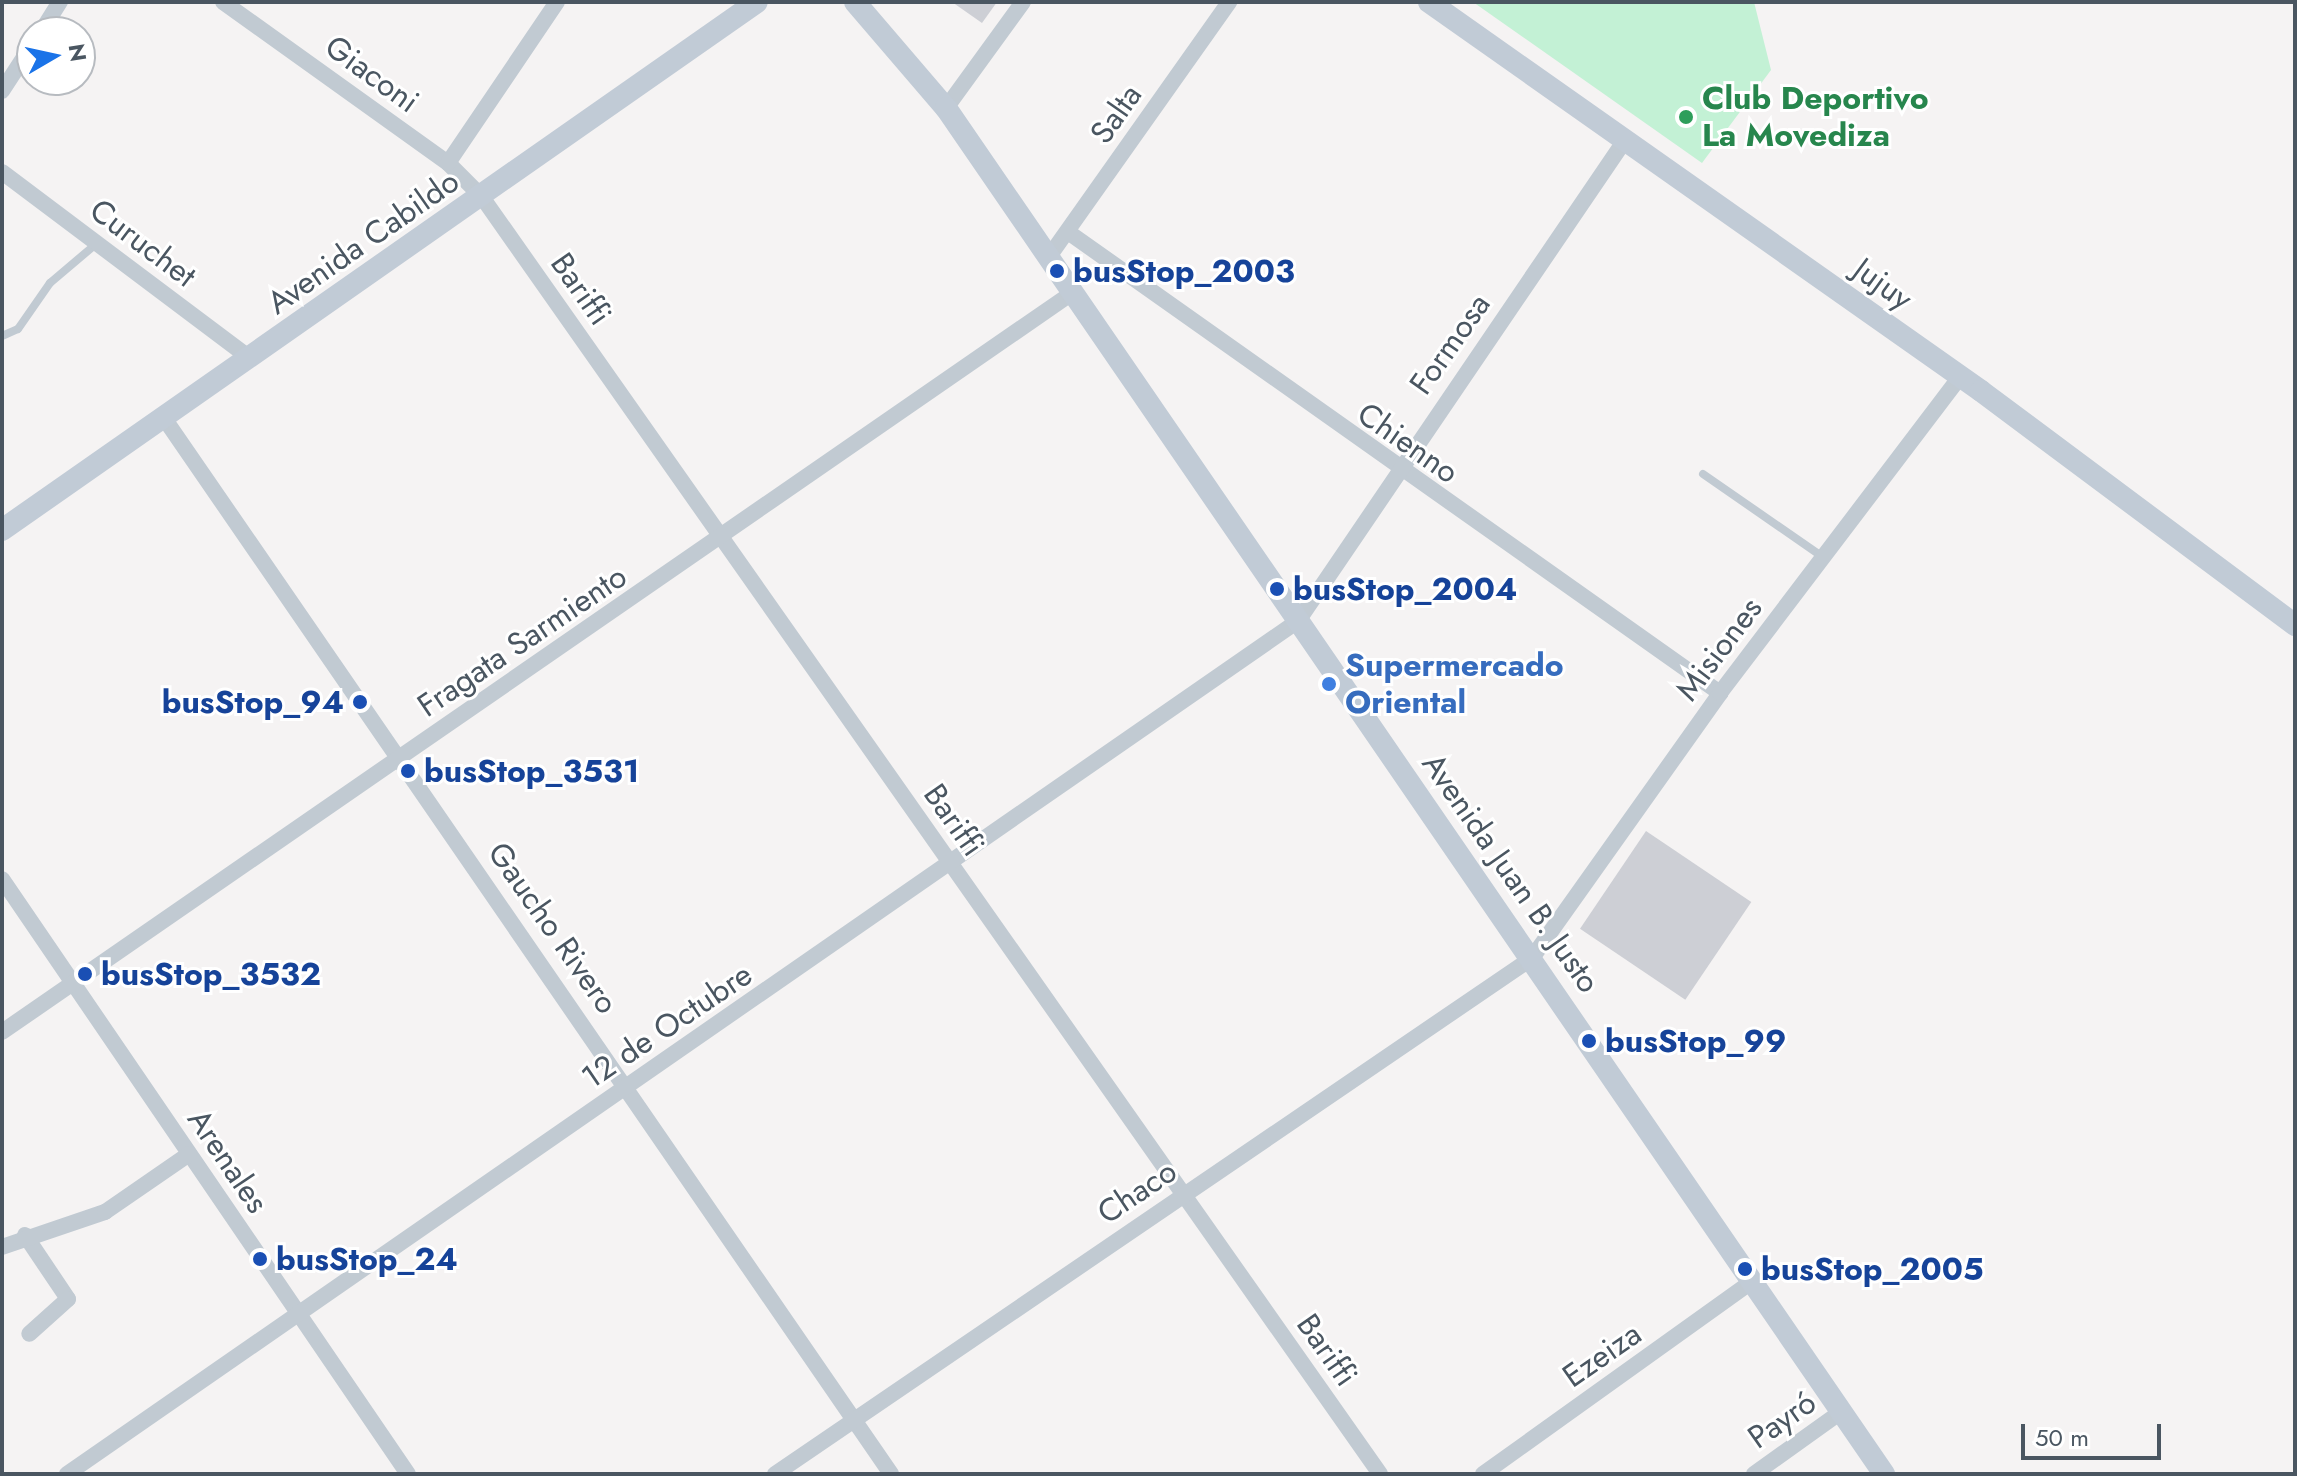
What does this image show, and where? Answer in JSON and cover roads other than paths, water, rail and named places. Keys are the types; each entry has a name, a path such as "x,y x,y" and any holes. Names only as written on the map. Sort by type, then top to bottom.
{"street":[{"name":"Giaconi","path":"223,2 448,163 482,197"},
{"path":"448,163 557,2"},
{"name":"Avenida Juan B. Justo","path":"855,2 946,108 1884,1474"},
{"path":"946,108 1023,2"},
{"name":"Salta","path":"1048,258 1229,2"},
{"name":"Jujuy","path":"1429,2 1959,378 2295,625"},
{"name":"Avenida Cabildo","path":"2,530 482,197 745,5"},
{"path":"2,91 16,70"},
{"name":"Formosa","path":"1298,621 1397,470 1625,140"},
{"name":"Curuchet","path":"2,172 251,359"},
{"name":"Bariffi","path":"482,197 1380,1474"},
{"name":"Chienno","path":"1068,232 1397,470 1720,693"},
{"name":"Fragata Sarmiento","path":"2,1032 722,538 1072,293"},
{"name":"Misiones","path":"1532,958 1720,693 1959,378"},
{"name":"Gaucho Rivero","path":"164,418 629,1086 891,1474"},
{"name":"12 de Octubre","path":"67,1474 952,865 1298,621"},
{"name":"Arenales","path":"2,879 408,1474"},
{"name":"Chaco","path":"775,1474 1532,958"},
{"path":"2,1247 25,1235 105,1212 189,1154"},
{"path":"25,1235 68,1299 29,1334"},
{"name":"Ezeiza","path":"1483,1474 1753,1281"},
{"name":"Payró","path":"1754,1474 1842,1411"}],"lane":[{"path":"2,336 18,329 50,283 97,243"},
{"path":"1703,474 1823,557"}],"place":[{"name":"Club Deportivo La Movediza","path":"1686,117"},
{"name":"busStop_2003","path":"1057,271"},
{"name":"busStop_2004","path":"1277,589"},
{"name":"Supermercado Oriental","path":"1329,684"},
{"name":"busStop_94","path":"360,702"},
{"name":"busStop_3531","path":"408,771"},
{"name":"busStop_3532","path":"85,974"},
{"name":"busStop_99","path":"1589,1041"},
{"name":"busStop_24","path":"260,1259"},
{"name":"busStop_2005","path":"1745,1269"}]}
